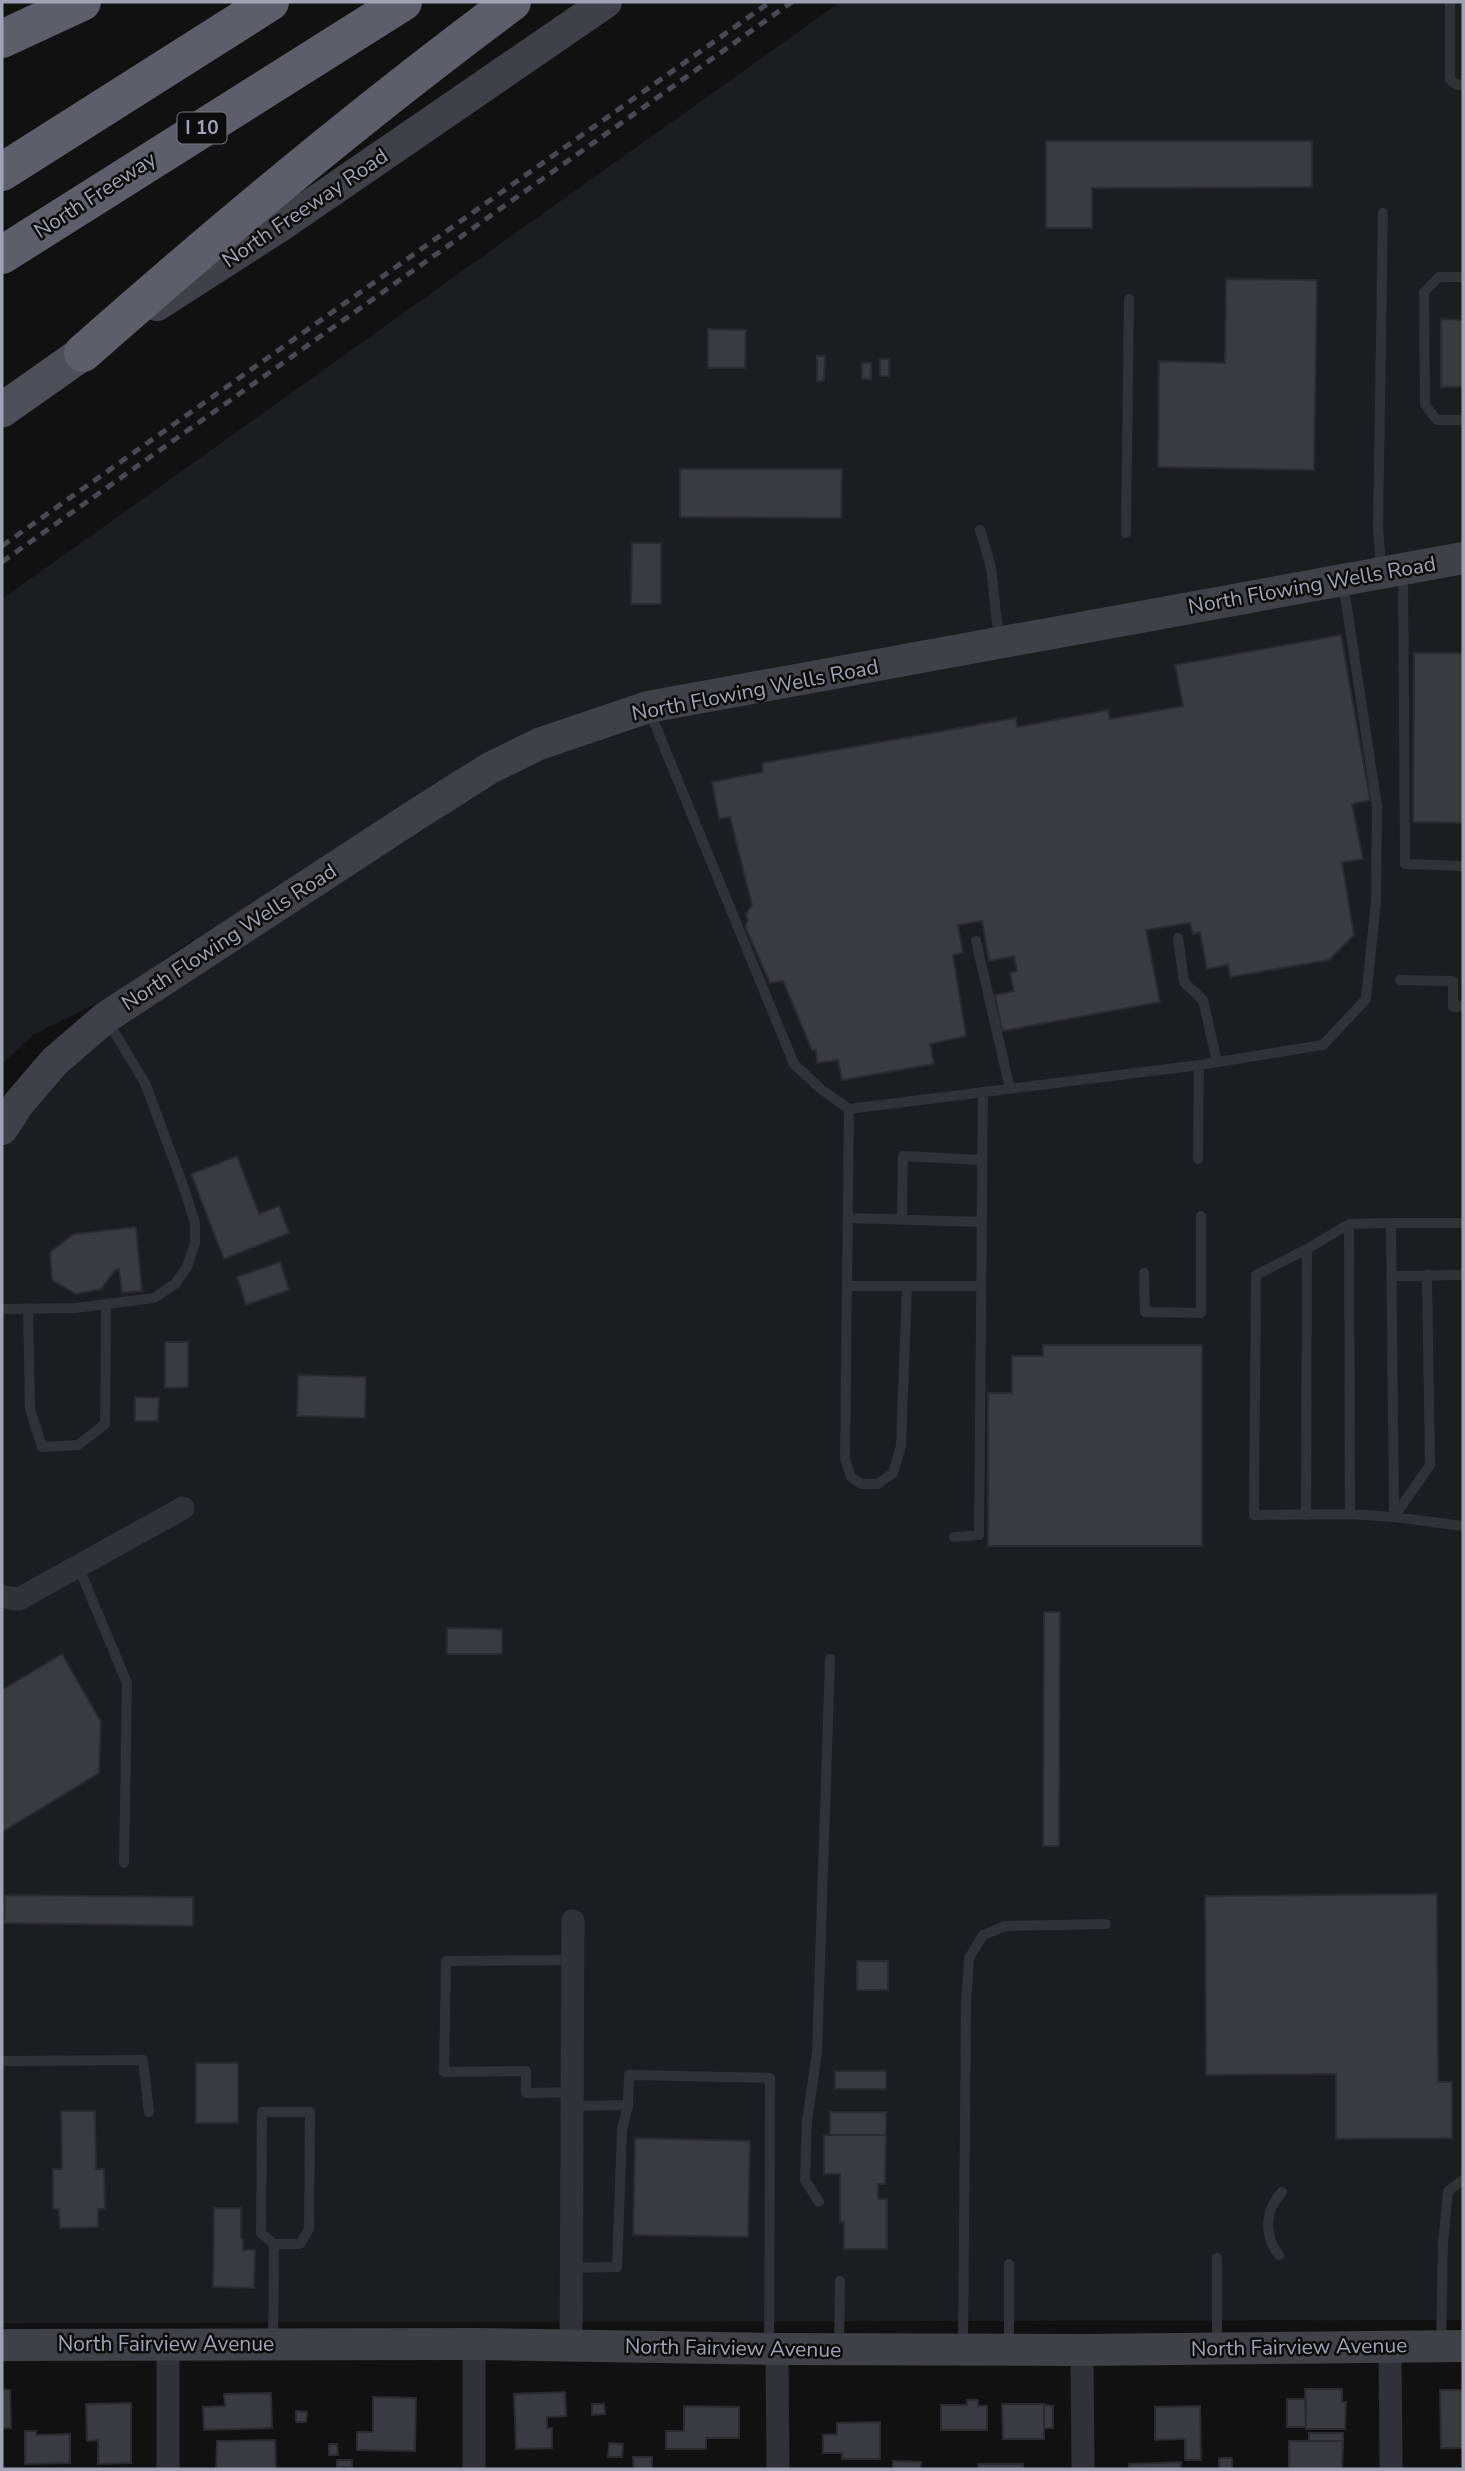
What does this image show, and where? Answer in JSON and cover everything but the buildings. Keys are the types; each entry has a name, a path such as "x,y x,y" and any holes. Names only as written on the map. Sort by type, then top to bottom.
{"highway":[{"path":"2,39 82,2"},
{"path":"2,173 270,2"},
{"name":"North Freeway","path":"2,255 403,2"},
{"path":"83,354 263,199 512,2"}],"main road":[{"name":"North Freeway Road","path":"2,410 83,354"}],"street":[{"path":"2,33 43,2"},
{"name":"North Freeway Road","path":"83,354 280,226 606,2"},
{"name":"North Flowing Wells Road","path":"2,1129 19,1103 55,1061 105,1018 490,768 539,744 648,708 1463,558"},
{"path":"2,1597 19,1599 183,1508"},
{"path":"571,2346 573,1921"},
{"path":"168,2344 168,2469"},
{"path":"474,2344 474,2469"},
{"name":"North Fairview Avenue","path":"2,2345 474,2344 962,2350 1452,2346"},
{"path":"1390,2346 1391,2469"},
{"path":"773,2349 778,2469"},
{"path":"1082,2350 1083,2469"}],"lane":[{"path":"1450,2 1450,80 1457,85 1463,84"},
{"path":"1383,214 1378,526 1392,570 1405,864 1463,866"},
{"path":"1463,277 1439,276 1424,292 1425,405 1437,420 1463,420"},
{"path":"1126,533 1129,299"},
{"path":"980,530 991,567 1000,644"},
{"path":"648,708 794,1064 822,1090 849,1109 1199,1065 1323,1045 1366,999 1376,901 1377,806 1343,579"},
{"path":"1178,938 1184,982 1203,1000 1217,1062"},
{"path":"976,941 1010,1089"},
{"path":"1400,980 1453,981 1453,1007 1463,1006"},
{"path":"2,1309 106,1304 154,1298 175,1284 187,1267 195,1242 195,1223 145,1083 105,1018"},
{"path":"1198,1159 1199,1065"},
{"path":"954,1537 979,1535 983,1093"},
{"path":"849,1109 845,1459 851,1477 861,1483 878,1483 893,1474 901,1446 907,1286"},
{"path":"902,1220 903,1156 982,1160"},
{"path":"1144,1273 1145,1312 1201,1313 1200,1216"},
{"path":"848,1218 982,1222"},
{"path":"1391,1223 1394,1517"},
{"path":"1463,1223 1349,1224 1256,1275 1254,1502 1254,1515 1350,1514 1463,1526"},
{"path":"1349,1224 1350,1514"},
{"path":"1306,1515 1307,1249"},
{"path":"1394,1517 1430,1465 1427,1275"},
{"path":"1391,1276 1463,1275"},
{"path":"847,1286 981,1286"},
{"path":"28,1309 30,1409 41,1447 78,1445 105,1424 106,1304"},
{"path":"78,1566 127,1684 124,1863"},
{"path":"819,2202 805,2180 805,2168 807,2121 817,2052 830,1658"},
{"path":"962,2350 965,2004 969,1958 983,1935 1005,1926 1106,1924"},
{"path":"573,1960 446,1961 444,2072 526,2071 526,2093 628,2105"},
{"path":"2,2061 143,2060 149,2112"},
{"path":"572,2268 617,2267 622,2130 628,2105 629,2074 770,2078 773,2349"},
{"path":"274,2244 300,2244 309,2230 310,2112 262,2112 261,2233 274,2244 274,2344"},
{"path":"1452,2346 1443,2244 1448,2191 1463,2180"},
{"path":"1279,2255 1272,2247 1268,2221 1270,2208 1282,2192"},
{"path":"1217,2258 1217,2348"},
{"path":"1009,2264 1009,2350"},
{"path":"839,2349 840,2281"}],"shaded area":[{"path":"840,2 1463,2 1463,2320 2,2323 2,1150 51,1081 138,1009 208,962 194,939 110,997 33,1035 2,1064 2,599"}],"railway":[{"path":"2,546 770,2"},
{"path":"2,562 792,2"}]}
